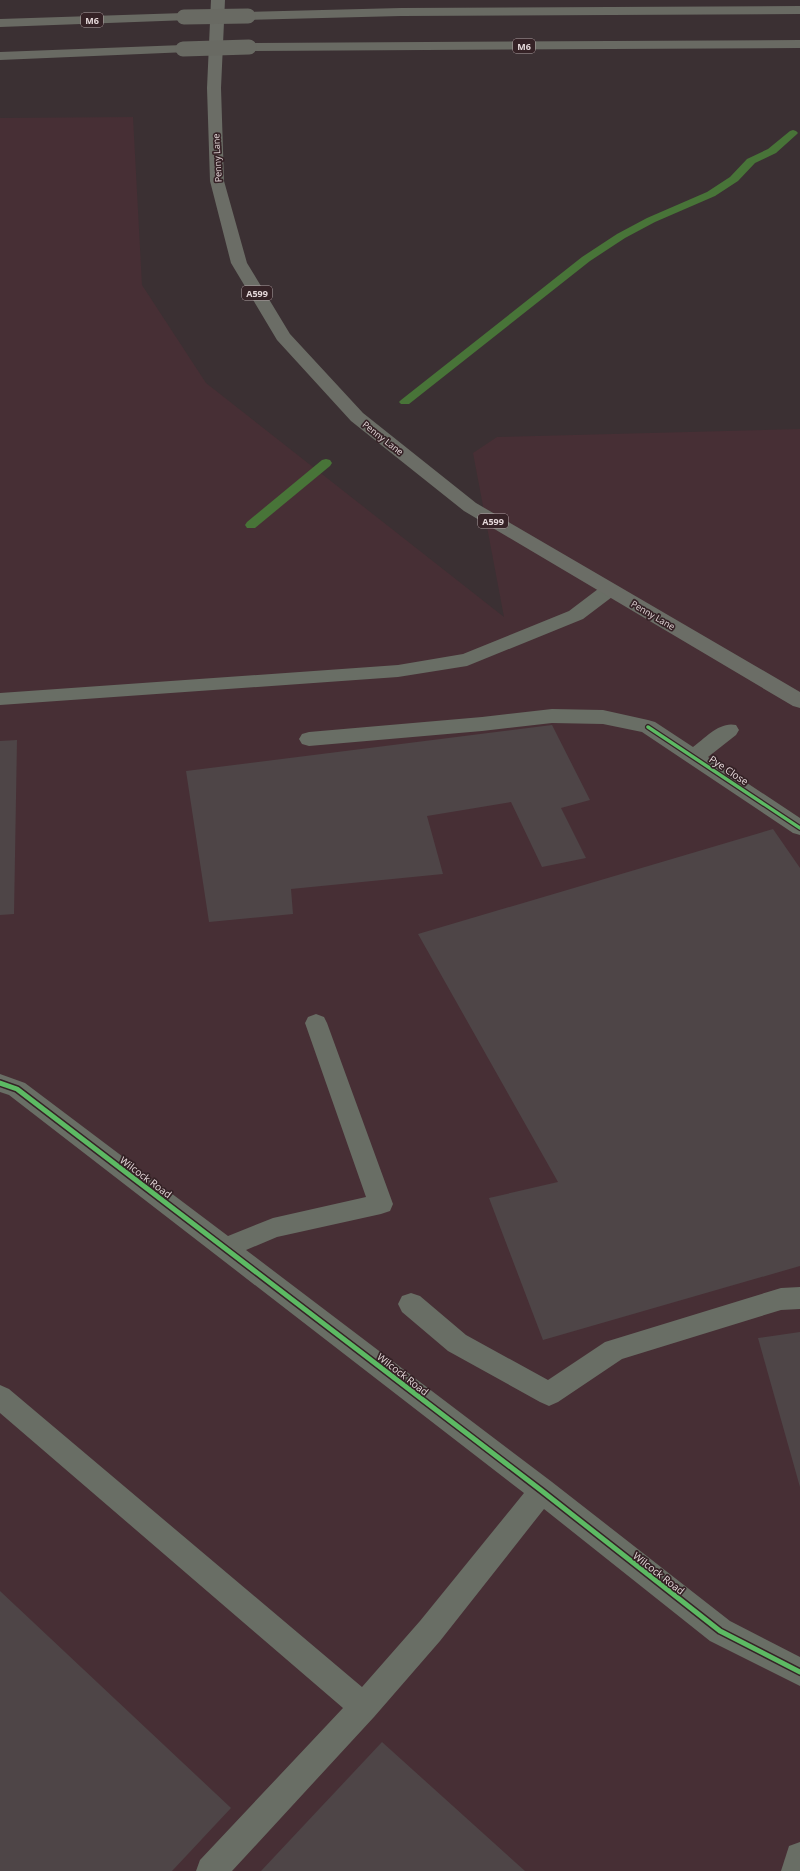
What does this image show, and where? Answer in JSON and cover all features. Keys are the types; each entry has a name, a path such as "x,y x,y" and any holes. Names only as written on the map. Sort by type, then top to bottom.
{"highway":[{"path":"401,12 608,0"},
{"name":"M6","path":"0,23 401,12 800,10"},
{"name":"M6","path":"0,56 249,47 800,44"},
{"path":"722,45 800,50"}],"main road":[{"name":"Penny Lane","path":"218,0 214,88 217,181 239,263 283,337 356,417 470,507 800,701"}],"street":[{"path":"0,699 398,671 467,660 576,615 609,590"},
{"name":"Pye Close","path":"309,740 552,716 603,717 648,727 800,828"},
{"path":"694,757 728,730"},
{"path":"226,1248 273,1228 381,1204 316,1023"},
{"name":"Wilcock Road","path":"0,1084 17,1089 542,1491 720,1631 800,1672"},
{"path":"411,1304 457,1343 549,1394 614,1350 781,1300 800,1298"},
{"path":"0,1397 364,1707"},
{"path":"211,1871 364,1707 430,1631 542,1491"},
{"path":"796,1871 800,1856"}],"shaded area":[{"path":"133,117 142,285 206,383 504,617 473,453 497,437 800,429 800,1871 0,1871 0,118"}],"building":[{"path":"552,725 590,800 561,808 586,858 542,867 511,802 427,816 443,874 291,889 293,914 209,922 186,771"},
{"path":"17,740 14,914 0,915 0,741"},
{"path":"773,829 800,868 800,1266 543,1340 489,1198 558,1182 418,934"},
{"path":"800,1332 800,1487 758,1338"},
{"path":"0,1591 231,1808 172,1871 0,1871"},
{"path":"382,1742 525,1871 261,1871"}],"waterway":[{"path":"405,402 586,259 621,236 651,220 711,194 734,179 751,161 772,151 793,133"},
{"path":"251,525 326,463"}],"cycle path":[{"path":"648,727 800,828"},
{"path":"0,1083 17,1089 542,1491 720,1631 800,1672"}]}
